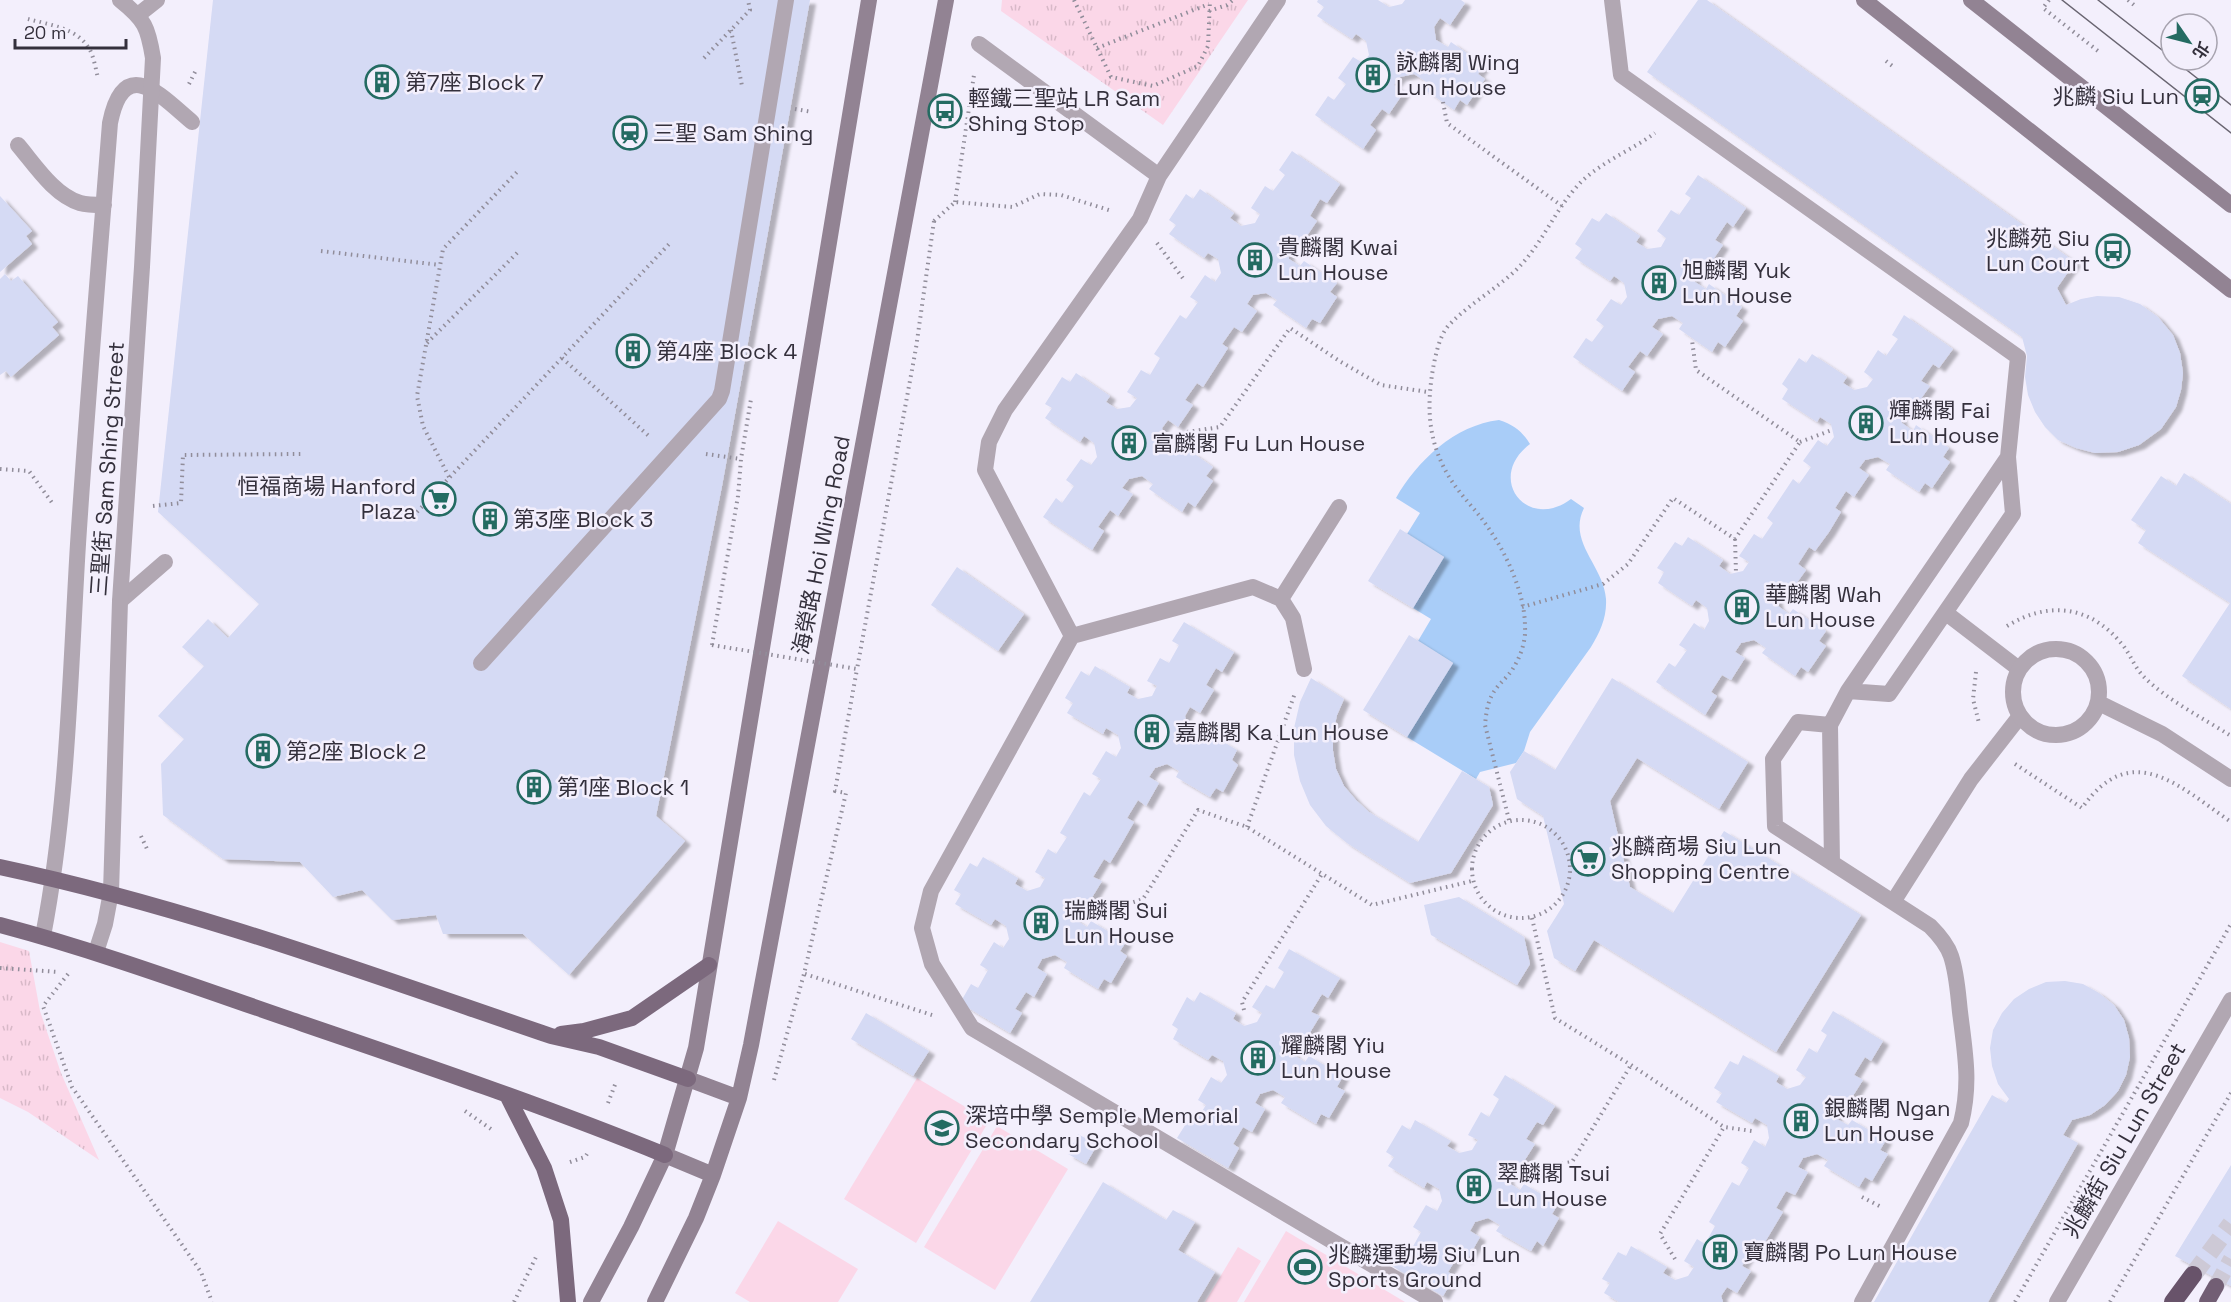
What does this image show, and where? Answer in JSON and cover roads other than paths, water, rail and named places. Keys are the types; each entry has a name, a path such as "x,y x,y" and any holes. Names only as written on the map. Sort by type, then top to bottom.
{"highway":[{"path":"2173,1302 2193,1275"},
{"path":"2207,1302 2216,1286"}],"main road":[{"name":"海榮路 Hoi Wing Road","path":"591,1302 631,1227 665,1155 696,1048 869,0"},
{"name":"海榮路 Hoi Wing Road","path":"656,1302 696,1218 739,1098 946,0"},
{"path":"1863,0 2231,290"},
{"path":"1874,0 1905,33"},
{"path":"1971,0 2231,205"},
{"path":"0,867 111,892 188,914 551,1036 626,1056 739,1098"},
{"path":"0,925 96,952 599,1128 713,1175"},
{"path":"551,1036 584,1031 632,1018 709,965"},
{"path":"508,1097 544,1168 561,1220 568,1302"}],"street":[{"name":"三聖街 Sam Shing Street","path":"96,952 105,924 111,892 120,601 153,58 149,34 138,15 120,0"},
{"path":"138,15 157,0"},
{"path":"481,663 719,399 786,0"},
{"path":"1072,636 985,470 989,442 1005,410 1140,219 1159,176 1278,0"},
{"path":"1612,0 1621,75 2018,357 2008,457 2013,514 1889,694 1848,691"},
{"path":"979,44 1159,176"},
{"path":"43,936 54,878 63,794 80,506 110,123 114,104 125,90 139,84 151,87 192,122"},
{"path":"18,145 57,189 69,198 82,204 104,205"},
{"path":"1832,863 1830,725 1848,691 2008,457"},
{"path":"1281,599 1339,507"},
{"path":"120,601 165,562"},
{"path":"1304,669 1293,618 1281,599 1253,587 1072,636 931,891 922,928 932,964 972,1028 1434,1302"},
{"path":"1946,613 2019,669"},
{"path":"2061,648 2073,651 2092,667 2100,690 2099,703 2086,724 2076,731 2064,735 2039,732 2020,717 2015,706 2013,693 2019,669 2037,653 2061,648"},
{"path":"2099,703 2162,734 2231,779"},
{"path":"1893,902 1971,779 2020,717"},
{"path":"1830,725 1798,722 1773,759 1775,826 1930,926 1942,939 1951,955 1955,972 1967,1076 1967,1100 1961,1123 1862,1302"},
{"name":"兆麟街 Siu Lun Street","path":"2057,1302 2231,1000"}],"water":[{"path":"1499,420 1517,429 1530,444 1517,457 1511,472 1512,485 1517,497 1527,505 1540,509 1555,508 1571,499 1584,508 1580,520 1580,532 1604,587 1606,606 1602,624 1591,647 1530,732 1524,751 1516,763 1480,772 1476,779 1407,737 1453,663 1418,641 1431,619 1413,608 1444,557 1407,534 1420,513 1396,498 1415,471 1439,447 1467,429"}],"tunnel":[{"path":"2193,1275 2231,1224"},
{"path":"2216,1286 2231,1259"}],"tram line":[{"path":"2062,0 2231,133"},
{"path":"2098,0 2159,48"},
{"path":"2189,72 2231,105"}],"place":[{"name":"詠麟閣 Wing Lun House","path":"1373,75"},
{"name":"第7座 Block 7","path":"382,82"},
{"name":"兆麟 Siu Lun","path":"2202,96"},
{"name":"輕鐵三聖站 LR Sam Shing Stop","path":"945,111"},
{"name":"三聖 Sam Shing","path":"630,133"},
{"name":"兆麟苑 Siu Lun Court","path":"2113,251"},
{"name":"貴麟閣 Kwai Lun House","path":"1255,260"},
{"name":"旭麟閣 Yuk Lun House","path":"1659,283"},
{"name":"第4座 Block 4","path":"633,351"},
{"name":"輝麟閣 Fai Lun House","path":"1866,423"},
{"name":"富麟閣 Fu Lun House","path":"1129,443"},
{"name":"恒福商場 Hanford Plaza","path":"439,499"},
{"name":"第3座 Block 3","path":"490,519"},
{"name":"華麟閣 Wah Lun House","path":"1742,607"},
{"name":"嘉麟閣 Ka Lun House","path":"1152,732"},
{"name":"第2座 Block 2","path":"263,751"},
{"name":"第1座 Block 1","path":"534,787"},
{"name":"兆麟商場 Siu Lun Shopping Centre","path":"1588,859"},
{"name":"瑞麟閣 Sui Lun House","path":"1041,923"},
{"name":"耀麟閣 Yiu Lun House","path":"1258,1058"},
{"name":"銀麟閣 Ngan Lun House","path":"1801,1121"},
{"name":"深培中學 Semple Memorial Secondary School","path":"942,1128"},
{"name":"翠麟閣 Tsui Lun House","path":"1474,1186"},
{"name":"寶麟閣 Po Lun House","path":"1720,1252"},
{"name":"兆麟運動場 Siu Lun Sports Ground","path":"1305,1267"}]}
